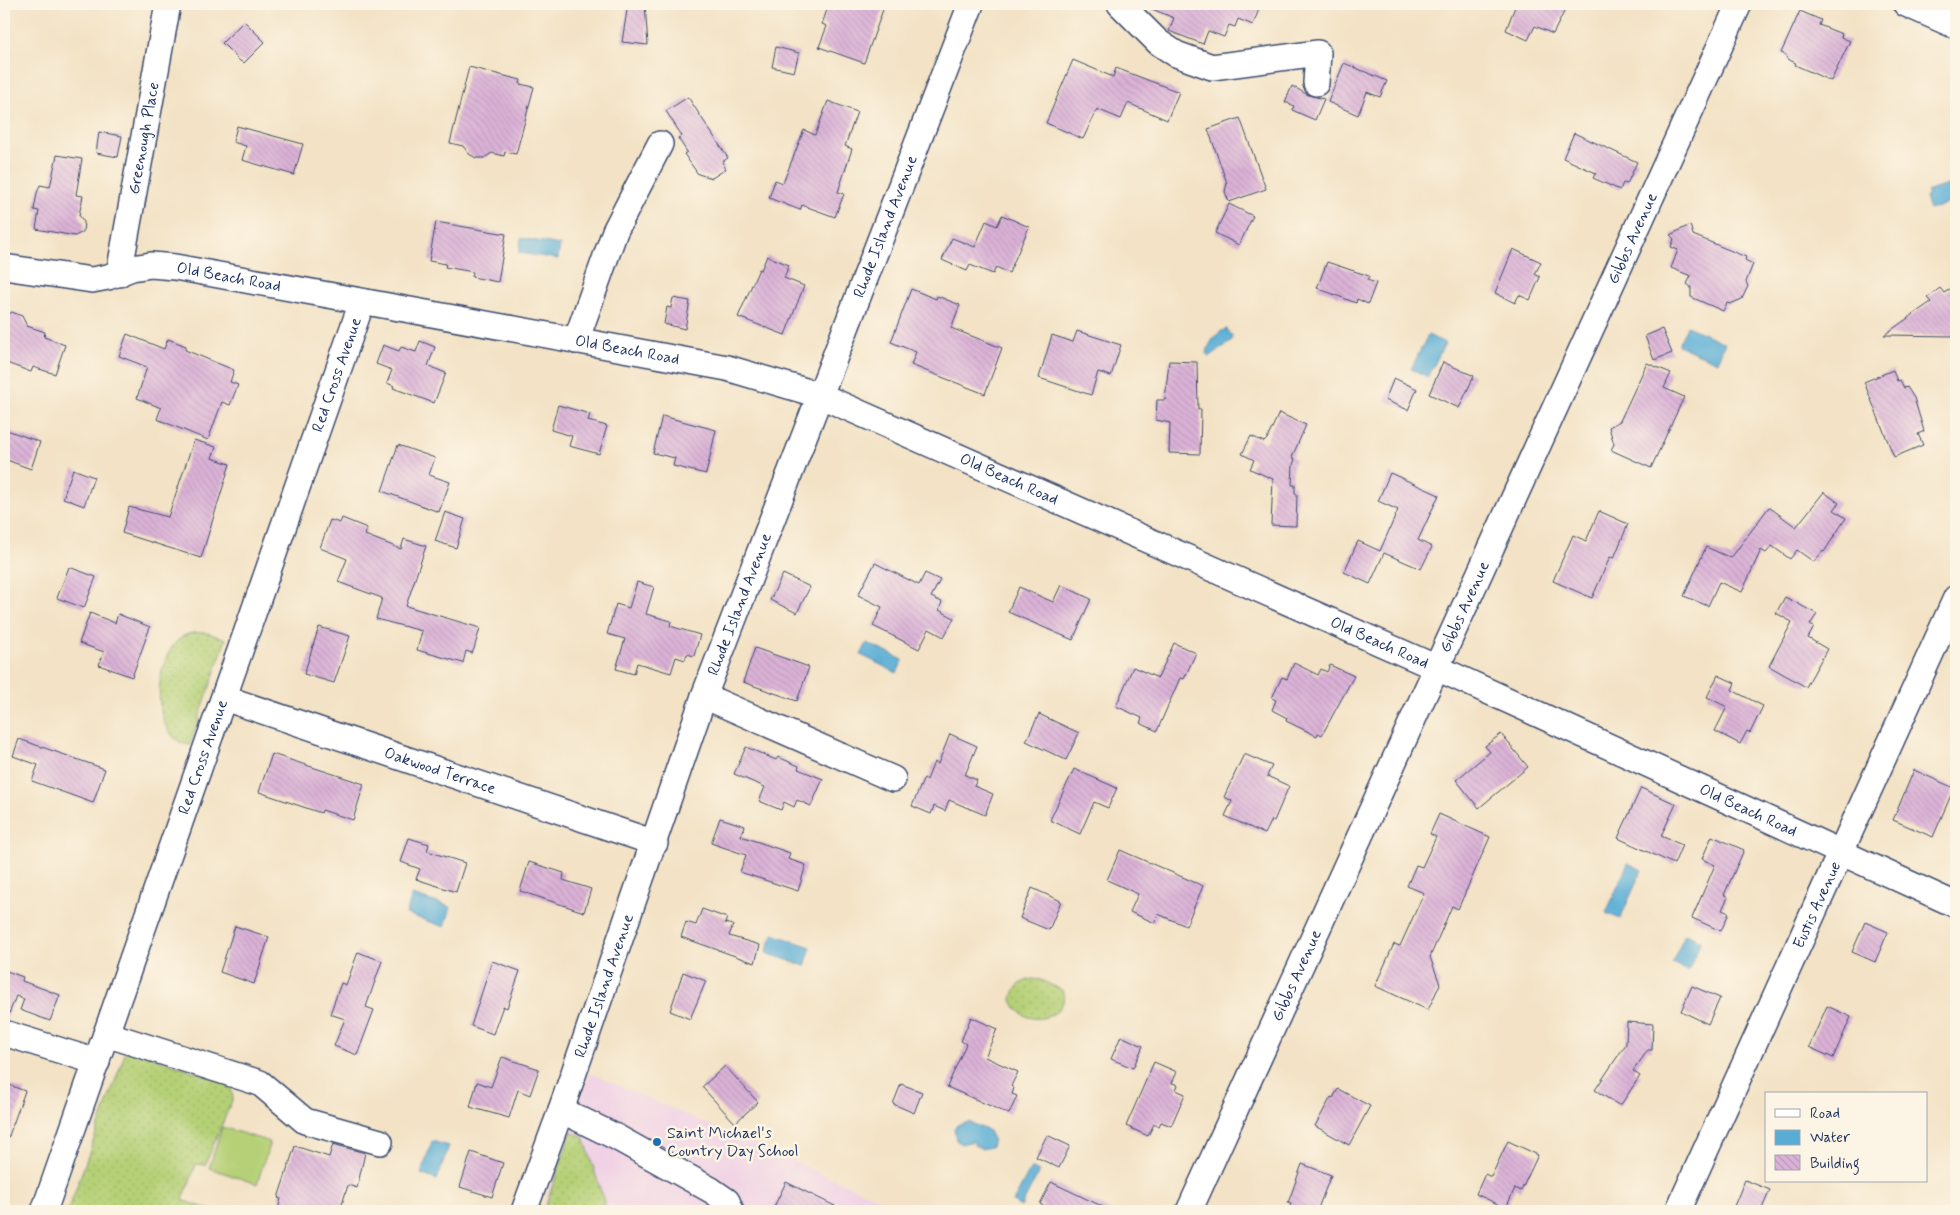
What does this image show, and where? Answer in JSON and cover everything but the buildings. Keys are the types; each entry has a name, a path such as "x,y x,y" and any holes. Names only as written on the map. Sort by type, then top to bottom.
{"street":[{"name":"Greenough Place","path":"119,274 168,4"},
{"name":"Rhode Island Avenue","path":"524,1211 562,1110 704,696 971,4"},
{"path":"1120,4 1158,42 1176,54 1212,67 1318,53 1316,83"},
{"name":"Gibbs Avenue","path":"1189,1211 1739,4"},
{"path":"1906,4 1956,26"},
{"path":"576,341 615,231 660,144"},
{"name":"Old Beach Road","path":"4,267 92,280 119,274 132,268 151,265 175,267 727,368 819,395 1437,668 1956,905"},
{"name":"Red Cross Avenue","path":"44,1211 362,302"},
{"name":"Eustis Avenue","path":"1678,1211 1956,598"},
{"path":"704,696 893,779"},
{"name":"Oakwood Terrace","path":"224,698 655,843"},
{"path":"4,1033 96,1062"},
{"path":"106,1034 260,1083 305,1121 380,1142"},
{"path":"562,1110 616,1137 711,1190 727,1201 730,1211"}],"shaded area":[{"name":"Saint Michael's Country Day School","path":"590,1073 907,1211 542,1211"}],"green space":[{"path":"204,632 226,639 190,745 176,740 167,728 161,712 159,693 161,674 167,656 176,642 188,634"},
{"path":"1032,979 1041,980 1062,990 1064,999 1061,1007 1046,1017 1036,1018 1027,1016 1018,1010 1012,1000 1014,992 1021,983"},
{"path":"127,1048 230,1084 233,1098 205,1165 196,1164 183,1200 213,1211 68,1211"},
{"path":"222,1127 270,1142 257,1184 209,1168"},
{"path":"571,1132 584,1137 607,1211 544,1211"}],"water":[{"path":"1953,183 1956,185 1956,201 1929,210 1925,197 1928,196 1926,192"},
{"path":"521,238 560,245 558,259 519,253"},
{"path":"1687,326 1725,343 1717,362 1678,345"},
{"path":"1227,329 1232,336 1232,341 1209,357 1207,350 1211,342 1220,332"},
{"path":"1428,335 1445,343 1428,377 1411,369"},
{"path":"867,643 903,660 897,673 861,655"},
{"path":"1628,863 1642,870 1620,919 1606,913"},
{"path":"412,895 451,907 445,927 406,914"},
{"path":"773,934 811,947 805,966 766,953"},
{"path":"1685,934 1701,941 1688,971 1672,963"},
{"path":"969,1122 989,1131 993,1139 991,1147 982,1149 974,1145 974,1141 961,1144 956,1140 954,1129 957,1125"},
{"path":"432,1141 449,1146 437,1180 421,1174"},
{"path":"1031,1168 1039,1172 1021,1207 1013,1202"}],"place":[{"name":"Saint Michael's Country Day School","path":"657,1142"}]}
